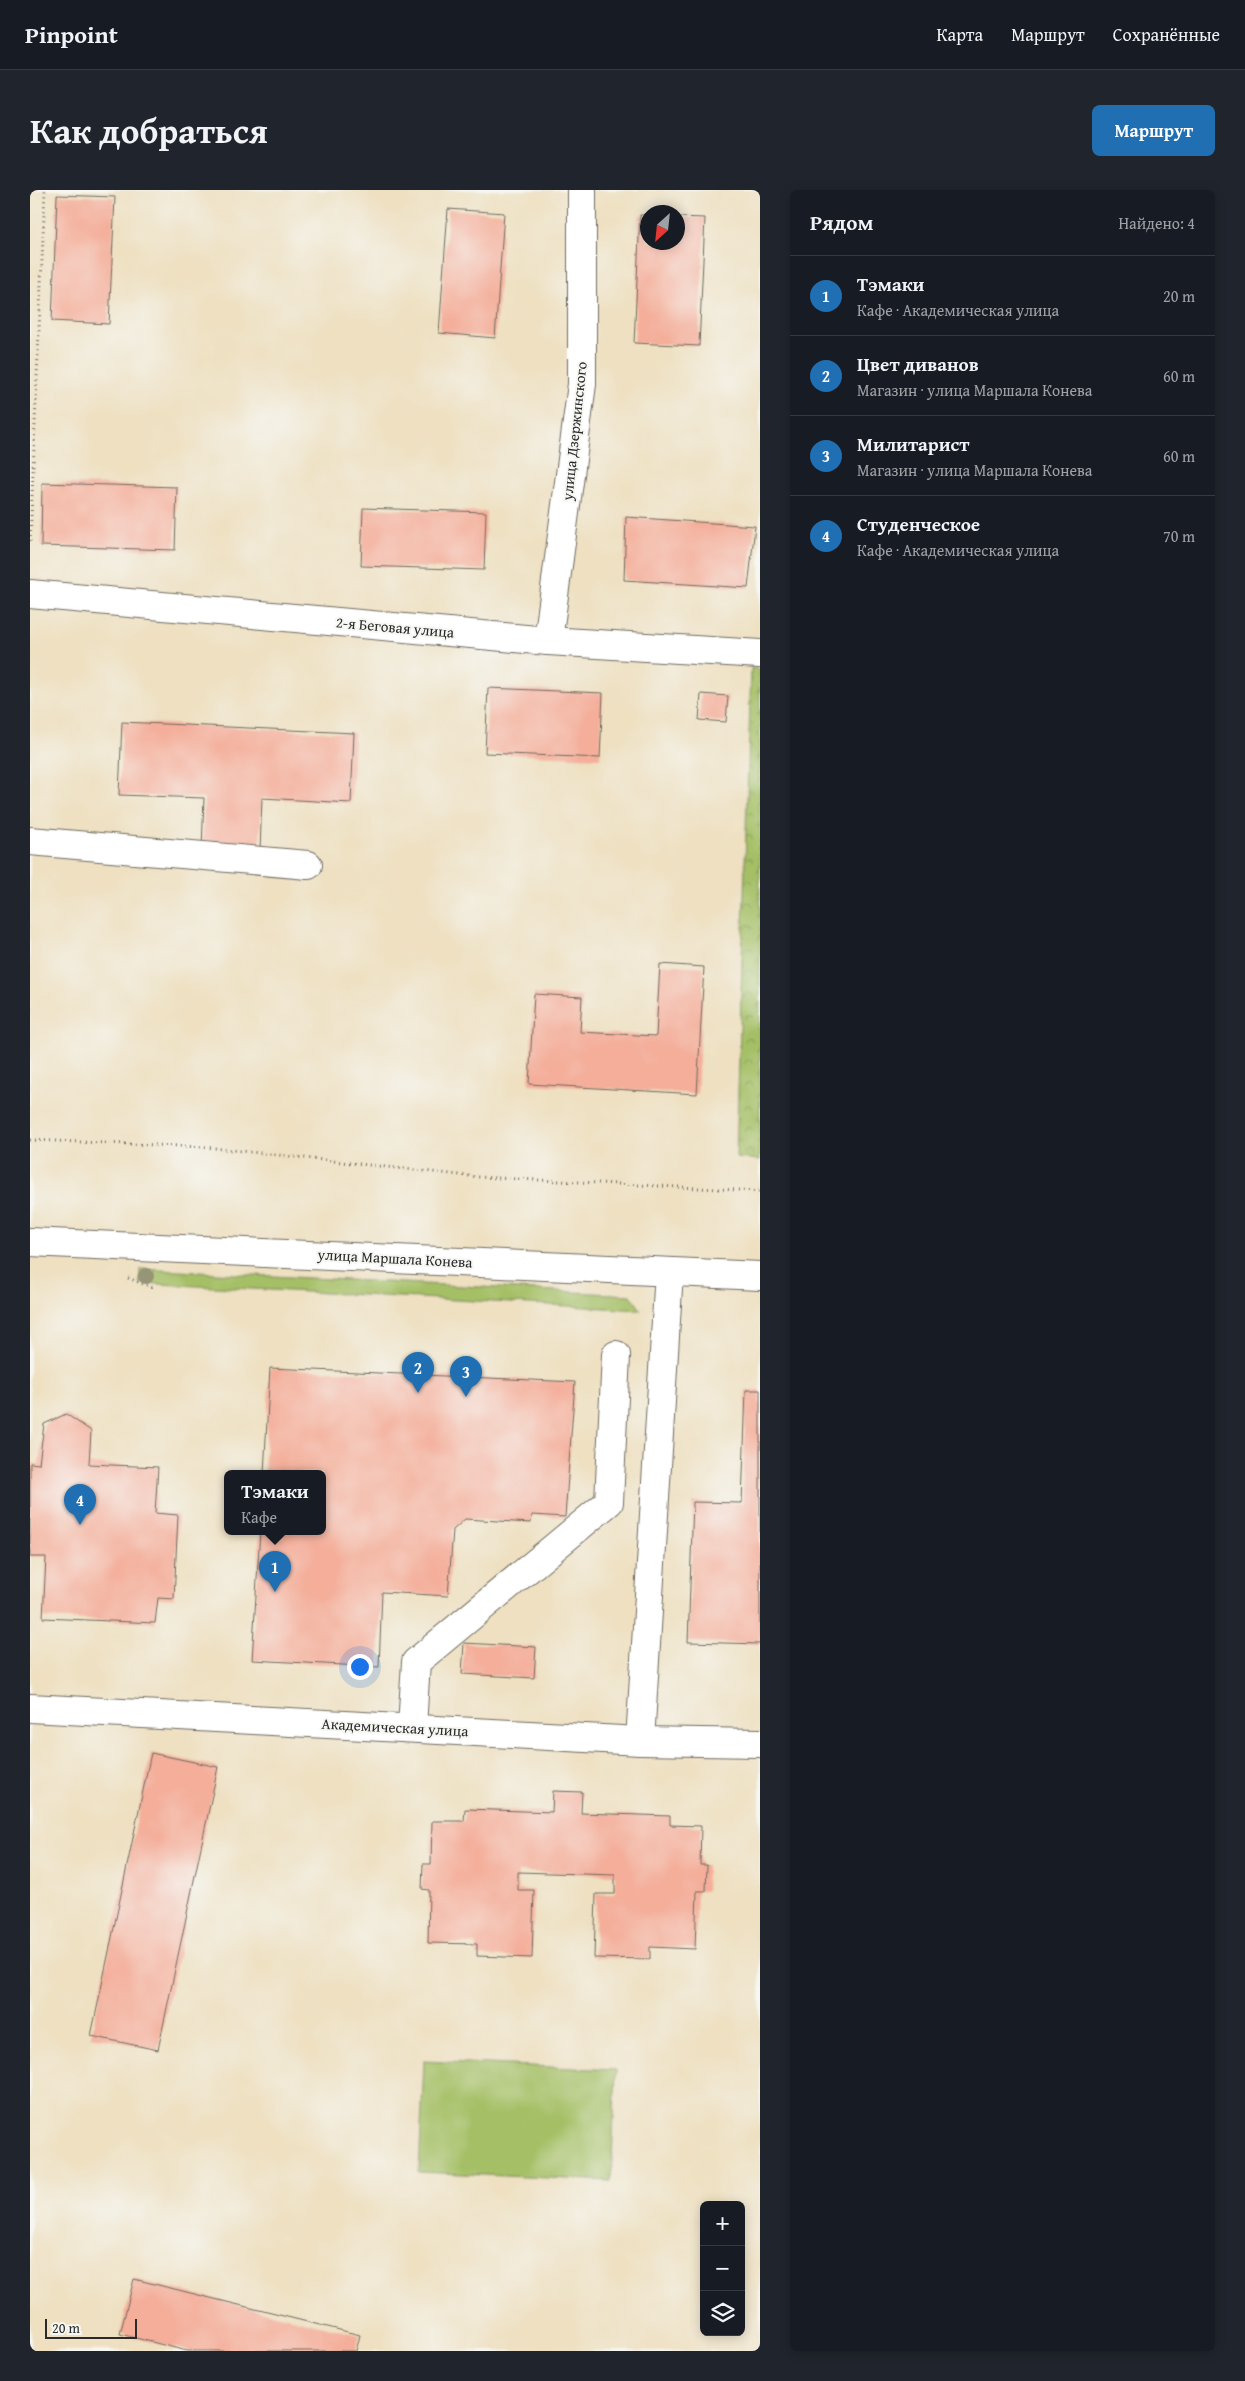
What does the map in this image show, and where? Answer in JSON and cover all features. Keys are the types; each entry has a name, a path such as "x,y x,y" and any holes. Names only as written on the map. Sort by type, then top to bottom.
{"street":[{"name":"улица Дзержинского","path":"548,641 582,384 582,190"},
{"name":"2-я Беговая улица","path":"30,594 548,641 760,654"},
{"path":"30,841 308,866"},
{"name":"улица Маршала Конева","path":"30,1242 760,1276"},
{"path":"640,1741 669,1272"},
{"path":"412,1727 416,1662 609,1502 616,1355"},
{"name":"Академическая улица","path":"30,1708 412,1727 640,1741 760,1743"}],"path":[{"path":"30,541 45,190"},
{"path":"30,1140 206,1147 478,1177 760,1191"}],"green space":[{"path":"751,668 760,669 760,1160 736,1158"},
{"path":"140,1269 631,1295 641,1310 140,1283"},
{"path":"424,2061 616,2070 611,2181 419,2172"}],"building":[{"path":"57,195 115,197 109,324 52,321"},
{"path":"448,209 504,213 495,338 439,333"},
{"path":"640,215 640,250 685,250 685,217 705,218 699,346 634,343"},
{"path":"42,483 177,487 175,550 41,546"},
{"path":"363,508 486,512 484,570 361,566"},
{"path":"626,517 755,526 748,588 624,580"},
{"path":"488,688 603,693 600,758 485,753"},
{"path":"701,694 728,696 726,722 699,720"},
{"path":"122,722 354,733 351,803 262,798 260,851 202,848 204,798 119,795"},
{"path":"660,964 704,967 697,1094 529,1084 534,994 582,997 580,1032 656,1036"},
{"path":"270,1368 575,1382 565,1517 532,1515 531,1523 465,1519 453,1530 448,1596 382,1592 379,1667 252,1660 260,1535 326,1535 326,1470 264,1470"},
{"path":"746,1390 760,1390 760,1644 688,1642 693,1502 742,1503"},
{"path":"66,1414 91,1431 89,1464 158,1467 155,1513 178,1515 174,1599 158,1598 155,1623 43,1618 46,1557 30,1557 30,1463 39,1464 44,1424"},
{"path":"464,1643 536,1647 534,1678 462,1674"},
{"path":"151,1753 218,1767 158,2050 91,2036"},
{"path":"553,1791 582,1792 581,1813 670,1816 670,1825 701,1826 700,1865 707,1865 706,1891 697,1891 695,1949 650,1947 650,1959 594,1958 596,1894 615,1894 615,1875 518,1872 518,1890 534,1890 532,1958 477,1956 477,1944 428,1943 429,1890 422,1889 423,1864 431,1864 432,1821 464,1821 465,1809 552,1812"},
{"path":"134,2279 360,2335 356,2351 187,2351 120,2334"}],"place":[{"name":"Цвет диванов","path":"418,1393"},
{"name":"Милитарист","path":"466,1397"},
{"name":"Студенческое","path":"80,1525"},
{"name":"Тэмаки","path":"275,1592"}]}
